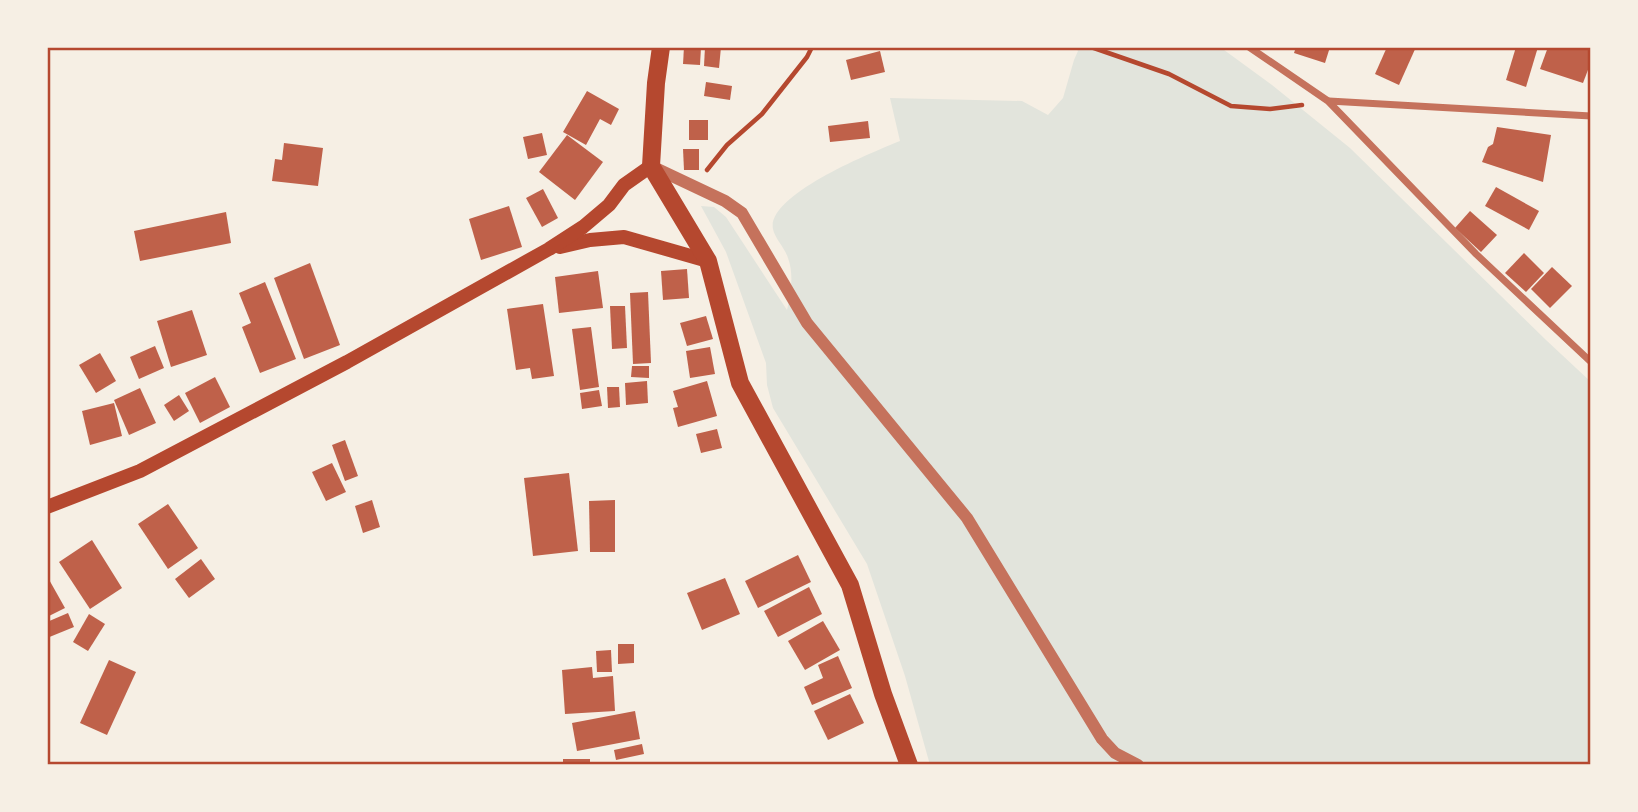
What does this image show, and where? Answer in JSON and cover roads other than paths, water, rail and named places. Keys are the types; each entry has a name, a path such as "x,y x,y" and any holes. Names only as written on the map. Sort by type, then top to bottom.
{"main road":[{"path":"661,47 651,166 708,261 740,383 850,585 883,694 909,765"},
{"path":"47,507 140,471 347,362 549,249 583,227 608,205 624,185 651,166"},
{"path":"549,249 590,240 625,237 708,261"}],"street":[{"path":"1250,47 1328,101 1476,254 1591,362"},
{"path":"1328,101 1591,116"},
{"path":"651,166 725,201 742,213 807,323 967,518 1102,739 1115,753 1138,765"}]}
